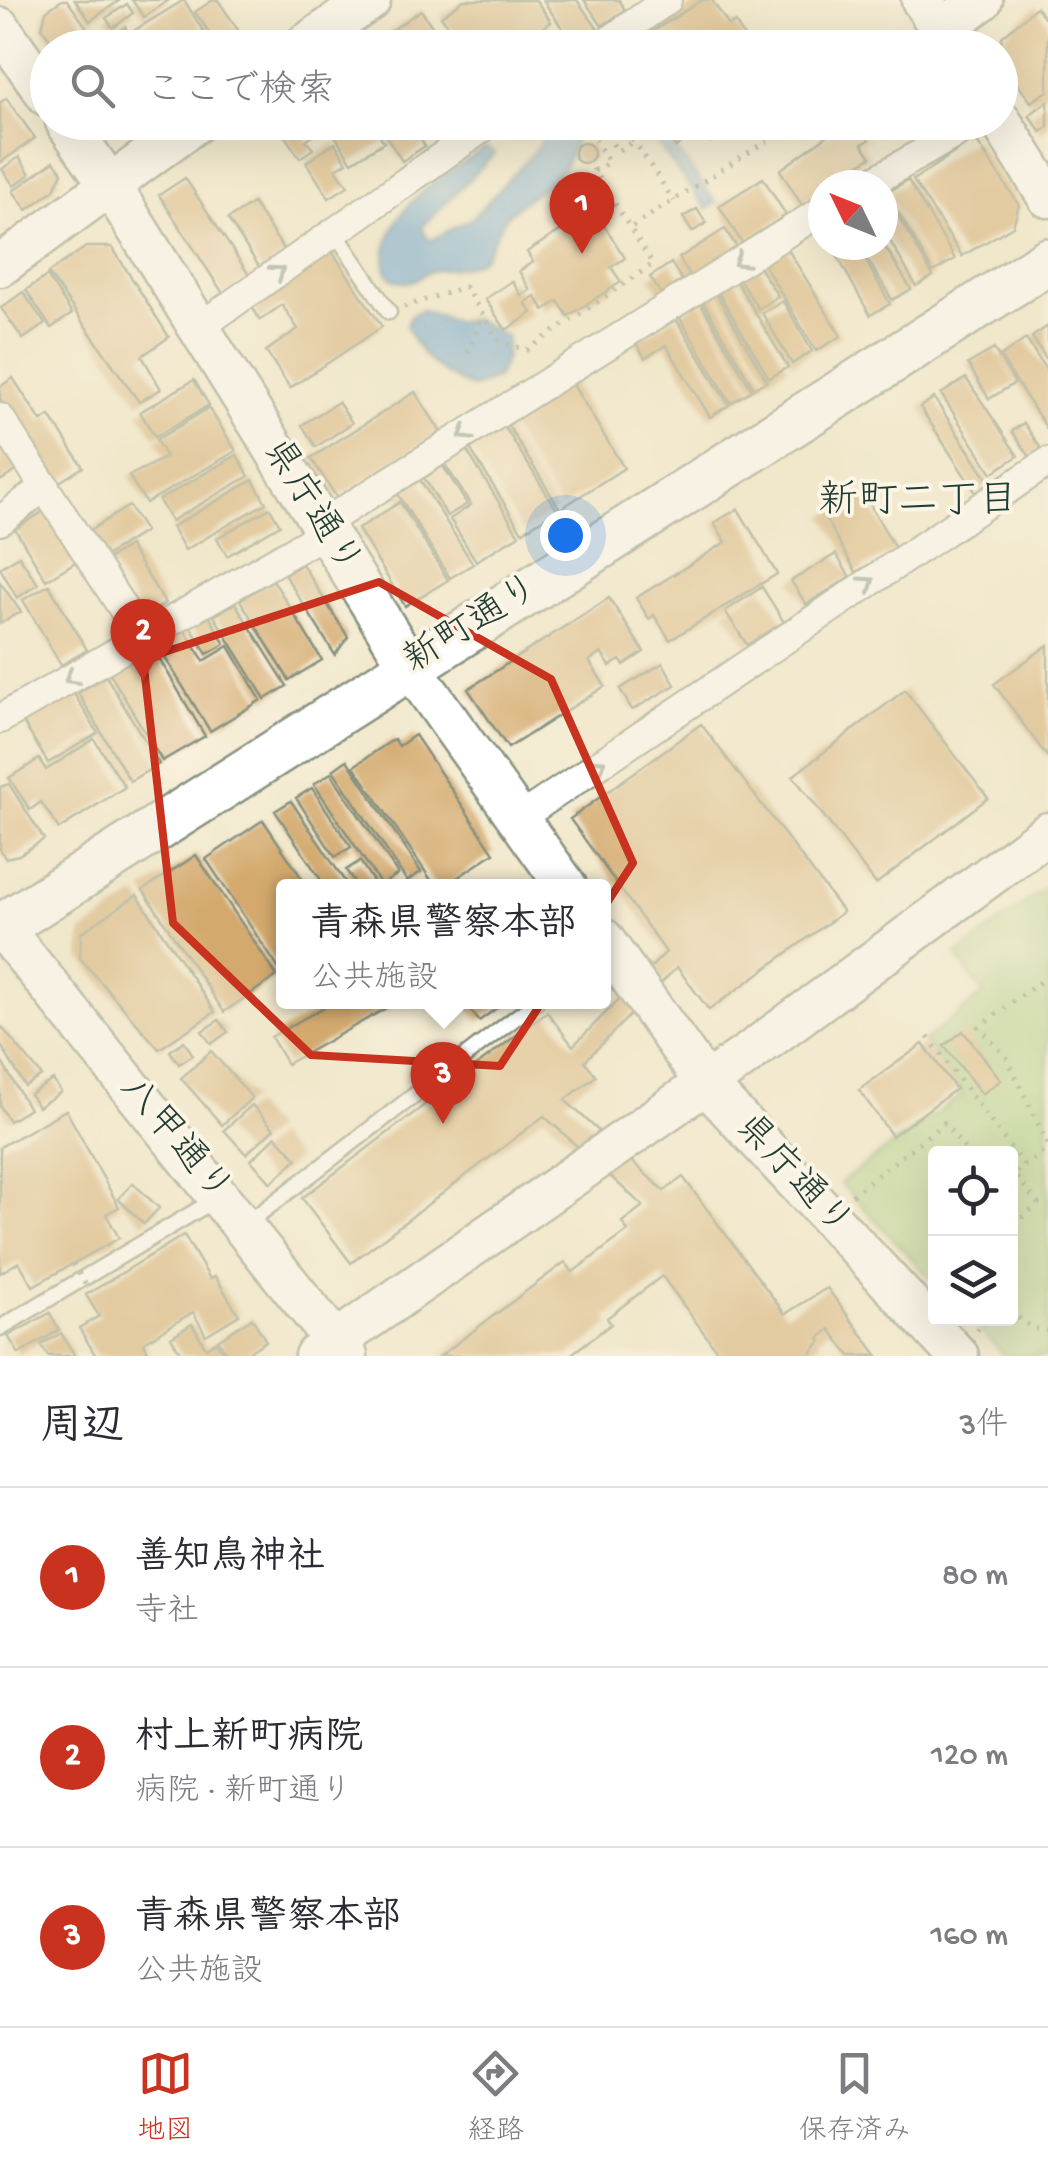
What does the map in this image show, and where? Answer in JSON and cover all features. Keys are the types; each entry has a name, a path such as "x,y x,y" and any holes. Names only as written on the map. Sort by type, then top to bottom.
{"main road":[{"name":"新町通り","path":"0,926 1048,262"}],"street":[{"path":"327,30 370,0"},
{"path":"624,30 667,0"},
{"path":"939,26 982,0"},
{"path":"0,28 30,70"},
{"name":"県庁通り","path":"79,140 110,184 409,665 561,879"},
{"path":"0,266 171,140"},
{"path":"198,328 465,140"},
{"path":"892,170 944,140"},
{"path":"1012,140 1048,197"},
{"path":"0,719 324,532 338,514 808,219"},
{"path":"0,418 142,638"},
{"path":"518,819 1048,462"},
{"path":"0,522 45,486"},
{"path":"333,1352 1048,833"},
{"name":"八甲通り","path":"0,926 232,1211 333,1352"},
{"name":"県庁通り","path":"611,953 706,1084 965,1346"}],"lane":[{"path":"334,231 389,312"},
{"path":"0,1328 232,1211 526,1009"}],"path":[{"path":"389,312 465,287 500,342 527,350 653,264 594,169 608,162 595,140"},
{"path":"610,140 617,151 634,141 674,201"},
{"path":"630,228 768,140"},
{"path":"468,353 482,313"},
{"path":"1018,1171 1048,1147 1007,1058 979,1027 1048,976"},
{"path":"928,1037 1024,1166"},
{"path":"847,1199 944,1123 963,1146"},
{"path":"1018,1179 1038,1204 1018,1221"},
{"path":"73,1264 90,1292"},
{"path":"1018,1317 1032,1328 1048,1332"},
{"path":"965,1346 982,1326"}],"highlighted area":[{"path":"379,582 551,679 633,863 500,1066 311,1055 173,923 143,659"}],"green space":[{"path":"1048,886 1048,1356 1005,1356 976,1326 1018,1326 1018,1146 928,1146 928,1276 840,1183 963,1094 924,1041 984,994 956,956"}],"water":[{"path":"542,140 575,140 560,173 508,215 480,259 465,266 432,271 408,282 396,281 389,275 385,255 392,232 419,195 485,148 495,153 422,227 429,241 472,218"},
{"path":"654,140 670,140 716,203 707,209"},
{"path":"422,310 455,322 475,319 507,337 505,360 497,378 473,388 433,364 406,325 410,316"}],"building":[{"path":"67,0 88,30 43,30 46,11"},
{"path":"75,0 120,0 90,21"},
{"path":"132,0 169,0 144,17"},
{"path":"184,0 203,30 135,30"},
{"path":"218,0 238,30 207,30 195,12"},
{"path":"464,0 536,0 551,22 539,30 450,30 441,16"},
{"path":"543,0 577,0 597,28 563,30"},
{"path":"584,0 619,0 625,10 602,26"},
{"path":"702,0 712,0 729,26 735,22 740,30 655,30"},
{"path":"127,4 133,13 113,28 106,18"},
{"path":"1036,7 1048,22 1048,91 1031,102 1018,84 1018,30 1010,30"},
{"path":"421,10 434,30 393,30"},
{"path":"6,98 32,140 0,163 0,103"},
{"path":"1048,101 1048,127 1041,132 1029,115"},
{"path":"288,140 306,140 313,149 300,158"},
{"path":"338,140 383,140 384,142 352,162"},
{"path":"389,140 421,140 425,146 402,161"},
{"path":"821,140 869,140 862,144 871,157 851,170 808,170 808,204 803,207 780,170"},
{"path":"976,140 1019,205 1013,226 962,256 913,180"},
{"path":"335,143 347,162 336,169 348,186 329,198 306,162"},
{"path":"584,143 594,153 584,163 574,153"},
{"path":"19,157 30,174 14,186 2,169"},
{"path":"54,161 62,172 54,190 27,210 13,191"},
{"path":"185,178 251,278 224,295 159,195"},
{"path":"763,178 786,215 742,243 719,206"},
{"path":"908,180 955,259 933,272 898,212 898,186"},
{"path":"253,203 286,253 262,271 228,219"},
{"path":"697,209 706,223 692,232 683,217"},
{"path":"898,216 933,276 916,286 898,255"},
{"path":"580,218 586,228 600,219 625,258 611,267 621,282 568,316 558,301 544,310 535,296 525,303 532,313 506,330 485,299 512,281 521,295 530,290 519,271 533,262 527,252"},
{"path":"725,229 738,249 692,279 679,258"},
{"path":"86,247 112,247 169,337 142,356 161,389 139,402 48,273"},
{"path":"330,248 382,327 290,388 266,351 298,329 282,305 260,320 249,302"},
{"path":"787,248 841,336 816,351 763,263"},
{"path":"839,260 865,260 890,304 870,315"},
{"path":"868,260 893,260 911,289 892,300"},
{"path":"671,263 682,280 661,294 650,277"},
{"path":"759,267 778,296 758,309 739,279"},
{"path":"47,276 72,314 51,328 26,290"},
{"path":"735,279 788,367 769,378 717,290"},
{"path":"23,292 45,324 23,339 1,308"},
{"path":"715,292 767,381 754,388 702,300"},
{"path":"783,301 812,351 792,364 762,313"},
{"path":"700,302 752,390 731,403 678,315"},
{"path":"675,317 729,405 710,417 666,345 645,358 635,342"},
{"path":"1048,326 1048,362 1032,337"},
{"path":"1026,339 1048,373 1048,430 1000,357"},
{"path":"994,349 1015,383 989,399 968,364"},
{"path":"13,378 41,421 50,416 83,467 55,485 0,399 0,387"},
{"path":"966,378 1018,456 992,473 941,394"},
{"path":"194,380 209,405 155,437 140,412"},
{"path":"572,383 624,468 560,509 507,424"},
{"path":"415,392 441,432 337,498 311,458"},
{"path":"934,398 990,483 976,493 920,407"},
{"path":"338,402 352,423 316,447 302,425"},
{"path":"209,408 236,451 146,503 129,476 166,457 156,440"},
{"path":"1024,423 1041,449 1030,457 1012,431"},
{"path":"504,426 557,510 522,532 469,447"},
{"path":"8,446 21,468 0,481 0,451"},
{"path":"466,449 519,535 476,561 450,519 471,505 444,463"},
{"path":"237,455 249,476 171,521 159,500"},
{"path":"443,466 467,504 447,516 424,478"},
{"path":"419,478 473,564 450,578 396,491"},
{"path":"253,480 266,503 185,550 172,527"},
{"path":"864,494 896,550 856,572 824,516"},
{"path":"400,502 448,580 405,606 358,529"},
{"path":"129,506 145,531 104,557 89,531"},
{"path":"270,508 280,525 227,556 217,538"},
{"path":"738,509 777,574 670,640 654,615 649,619 636,598 726,542 714,523"},
{"path":"46,510 77,561 46,580 15,529"},
{"path":"129,546 165,603 144,617 108,559"},
{"path":"836,554 850,577 806,604 791,581"},
{"path":"19,556 38,584 17,598 0,568"},
{"path":"302,564 348,637 335,655 285,575"},
{"path":"273,580 322,660 289,680 240,600"},
{"path":"0,582 21,612 0,623"},
{"path":"49,585 87,650 61,665 23,600"},
{"path":"762,587 784,622 747,645 725,611"},
{"path":"609,598 644,652 624,665 620,660 610,666 601,653 589,661 605,686 508,748 468,689"},
{"path":"235,603 287,686 265,699 214,616"},
{"path":"209,616 225,644 207,654 190,626"},
{"path":"184,629 204,661 229,646 261,700 210,731 158,646"},
{"path":"1048,645 1048,758 994,684"},
{"path":"152,646 205,736 162,761 109,672"},
{"path":"663,663 675,685 632,710 620,689"},
{"path":"106,676 159,764 130,781 78,693"},
{"path":"905,690 988,798 876,884 793,776"},
{"path":"73,692 98,733 48,763 23,722"},
{"path":"701,724 843,912 709,1010 677,967 585,1061 596,1076 565,1100 664,1191 683,1177 785,1314 827,1288 878,1356 850,1356 830,1329 819,1338 821,1341 809,1356 721,1356 662,1276 607,1318 611,1324 569,1356 440,1356 565,1262 573,1272 628,1231 622,1222 643,1206 544,1116 351,1263 302,1198 547,1012 573,1046 666,952 570,819"},
{"path":"415,735 494,853 455,879 430,879 354,766 394,739 399,746"},
{"path":"94,739 125,787 59,829 41,802 30,810 9,778 39,759 46,770"},
{"path":"347,760 421,872 406,879 333,770"},
{"path":"331,773 398,874 390,879 377,879 314,784"},
{"path":"9,784 44,839 19,855 5,858 0,849 0,787"},
{"path":"312,788 351,847 335,857 296,798"},
{"path":"291,801 343,879 320,879 275,811"},
{"path":"263,820 302,879 276,879 276,964 206,859"},
{"path":"196,855 276,977 224,1012 143,890"},
{"path":"360,861 372,879 352,879 346,870"},
{"path":"137,895 215,1012 159,1049 80,958 81,933"},
{"path":"321,1009 385,1009 287,1064 271,1037"},
{"path":"470,1009 495,1009 479,1021"},
{"path":"219,1020 228,1032 211,1044 202,1031"},
{"path":"0,1025 42,1076 25,1086 0,1044"},
{"path":"963,1031 1001,1080 982,1094 944,1046"},
{"path":"184,1041 193,1055 179,1064 170,1051"},
{"path":"923,1044 956,1089 892,1136 859,1090"},
{"path":"211,1051 252,1098 222,1125 181,1078"},
{"path":"0,1059 29,1109 9,1121 0,1106"},
{"path":"53,1080 61,1092 38,1107 30,1094"},
{"path":"252,1105 274,1129 246,1154 224,1130"},
{"path":"66,1110 119,1207 106,1214 119,1238 33,1286 19,1262 0,1273 0,1147"},
{"path":"276,1136 297,1159 271,1183 251,1160"},
{"path":"133,1183 159,1208 144,1224 118,1199"},
{"path":"184,1235 210,1279 215,1276 239,1315 206,1335 193,1312 144,1342 149,1356 96,1356 79,1328 99,1316 86,1295"},
{"path":"50,1313 59,1330 19,1354 8,1336"},
{"path":"252,1318 266,1341 242,1356 228,1356 218,1340"},
{"path":"192,1324 206,1348 216,1342 225,1356 182,1356 171,1337"},
{"path":"61,1333 75,1356 48,1356 41,1345"}],"place":[{"name":"善知鳥神社","path":"582,254"},
{"name":"村上新町病院","path":"143,681"},
{"name":"青森県警察本部","path":"443,1124"}],"district":[{"name":"新町二丁目","path":"918,503"}]}
